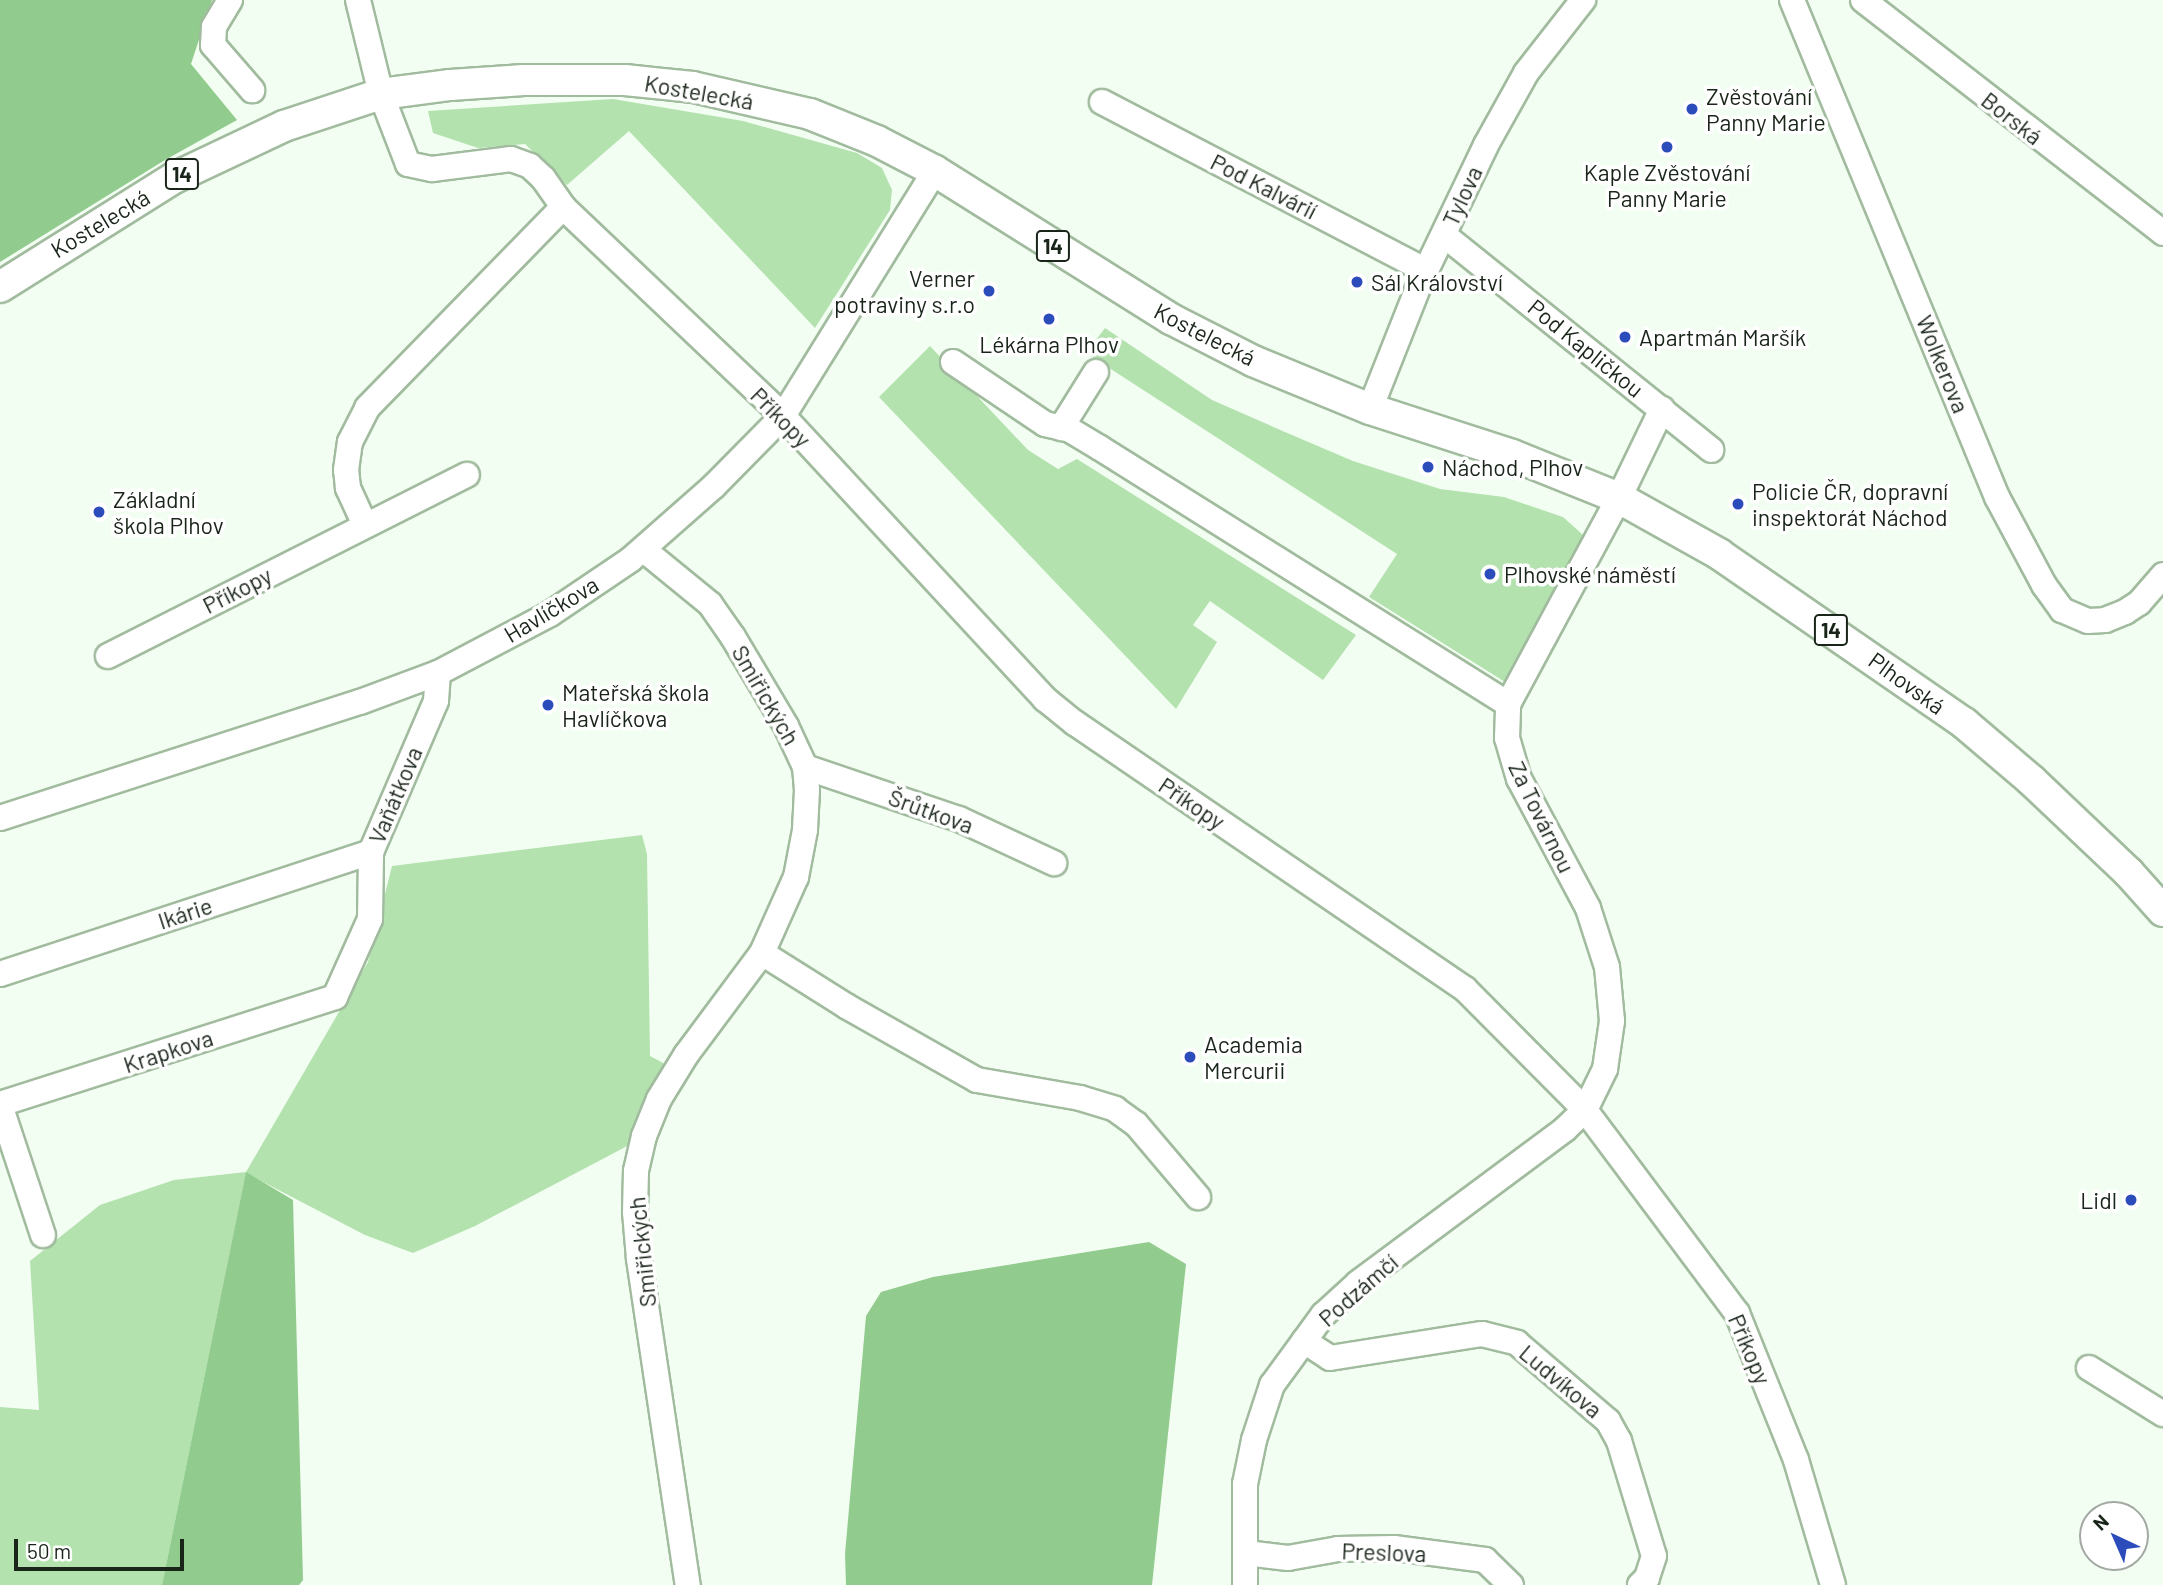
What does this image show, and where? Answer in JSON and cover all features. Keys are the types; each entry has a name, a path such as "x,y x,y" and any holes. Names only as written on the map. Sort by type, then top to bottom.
{"main road":[{"name":"Kostelecká","path":"0,287 174,178 284,126 381,94 450,85 524,80 625,80 693,86 822,118 877,141 935,171 1171,319 1253,360 1370,409"},
{"name":"14","path":"1370,409 1513,455 1619,498"},
{"name":"Plhovská","path":"1619,498 1719,554 1964,723 2031,780 2129,873 2163,911"}],"street":[{"path":"230,0 214,27 213,45 252,90"},
{"path":"358,0 381,94"},
{"name":"Tylova","path":"1370,409 1426,271 1486,145 1527,73 1583,0"},
{"name":"Wolkerova","path":"1792,0 1997,497 2045,585 2062,610 2088,621 2105,620 2139,603 2163,575"},
{"name":"Borská","path":"1863,0 2163,233"},
{"name":"Příkopy","path":"381,94 408,164 432,169 511,159 530,166 544,178 563,207 783,416 1045,699 1075,723 1465,989 1585,1110 1737,1313 1796,1460 1833,1585"},
{"name":"Pod Kalvárií","path":"1102,103 1426,271"},
{"name":"Havlíčkova","path":"0,818 360,702 438,673 550,614 644,550 714,486 783,416 935,171"},
{"path":"365,525 348,488 346,470 350,442 368,408 563,207"},
{"name":"Pod Kapličkou","path":"1444,234 1711,450"},
{"path":"953,362 1045,424 1070,430 1100,448 1508,704"},
{"path":"1060,428 1096,372"},
{"name":"Pod Kapličkou","path":"1619,498 1662,409"},
{"name":"Příkopy","path":"108,656 467,475"},
{"name":"Za Továrnou","path":"1585,1110 1605,1069 1612,1021 1607,967 1588,908 1519,779 1507,738 1508,704 1619,498"},
{"name":"Smiřických","path":"644,550 710,604 786,726 806,767 805,830 796,877 762,953 686,1055 659,1099 644,1136 636,1171 635,1212 639,1259 688,1585"},
{"name":"Vaňátkova","path":"335,997 370,919 371,852 436,701 438,673"},
{"name":"Šrůtkova","path":"806,767 959,819 1054,863"},
{"name":"Ikárie","path":"0,974 371,852"},
{"path":"762,953 846,1006 977,1080 1080,1098 1115,1109 1136,1124 1198,1197"},
{"name":"Krapkova","path":"0,1105 335,997"},
{"path":"0,1105 43,1235"},
{"name":"Podzámčí","path":"1245,1585 1245,1484 1254,1440 1272,1385 1323,1315 1358,1283 1554,1138 1585,1110"},
{"name":"Ludvíkova","path":"1304,1341 1330,1358 1482,1334 1517,1343 1608,1421 1619,1441 1654,1556 1647,1578 1640,1585"},
{"path":"2089,1368 2163,1414"},
{"name":"Preslova","path":"1246,1553 1288,1558 1338,1549 1394,1548 1485,1560 1511,1585"}],"green space":[{"path":"0,0 212,0 191,64 237,120 165,160 0,262"},
{"path":"613,99 743,121 857,153 882,168 892,190 890,210 815,328 629,131 567,185 525,144 478,148 433,133 428,111"},
{"path":"1105,328 1212,400 1353,461 1440,489 1504,497 1563,517 1583,535 1505,682 1369,597 1397,554 1086,353"},
{"path":"930,346 1028,450 1058,469 1077,459 1356,635 1323,680 1210,601 1193,625 1217,642 1176,709 879,397"},
{"path":"642,835 647,854 650,1056 667,1065 633,1143 475,1226 413,1253 365,1235 246,1173 162,1585 0,1585 0,1407 39,1410 30,1261 100,1205 174,1180 246,1172 368,962 392,866"},
{"path":"246,1172 293,1200 303,1580 299,1585 162,1585"},
{"path":"1149,1242 1186,1264 1152,1585 846,1585 845,1554 866,1316 881,1292 933,1277"}],"place":[{"name":"Zvěstování Panny Marie","path":"1692,109"},
{"name":"Kaple Zvěstování Panny Marie","path":"1667,147"},
{"name":"Sál Království","path":"1357,282"},
{"name":"Verner potraviny s.r.o","path":"989,291"},
{"name":"Lékárna Plhov","path":"1049,319"},
{"name":"Apartmán Maršík","path":"1625,337"},
{"name":"Náchod, Plhov","path":"1428,467"},
{"name":"Policie ČR, dopravní inspektorát Náchod","path":"1738,504"},
{"name":"Základní škola Plhov","path":"99,512"},
{"name":"Plhovské náměstí","path":"1490,574"},
{"name":"Mateřská škola Havlíčkova","path":"548,705"},
{"name":"Academia Mercurii","path":"1190,1057"},
{"name":"Lidl","path":"2131,1200"}]}
